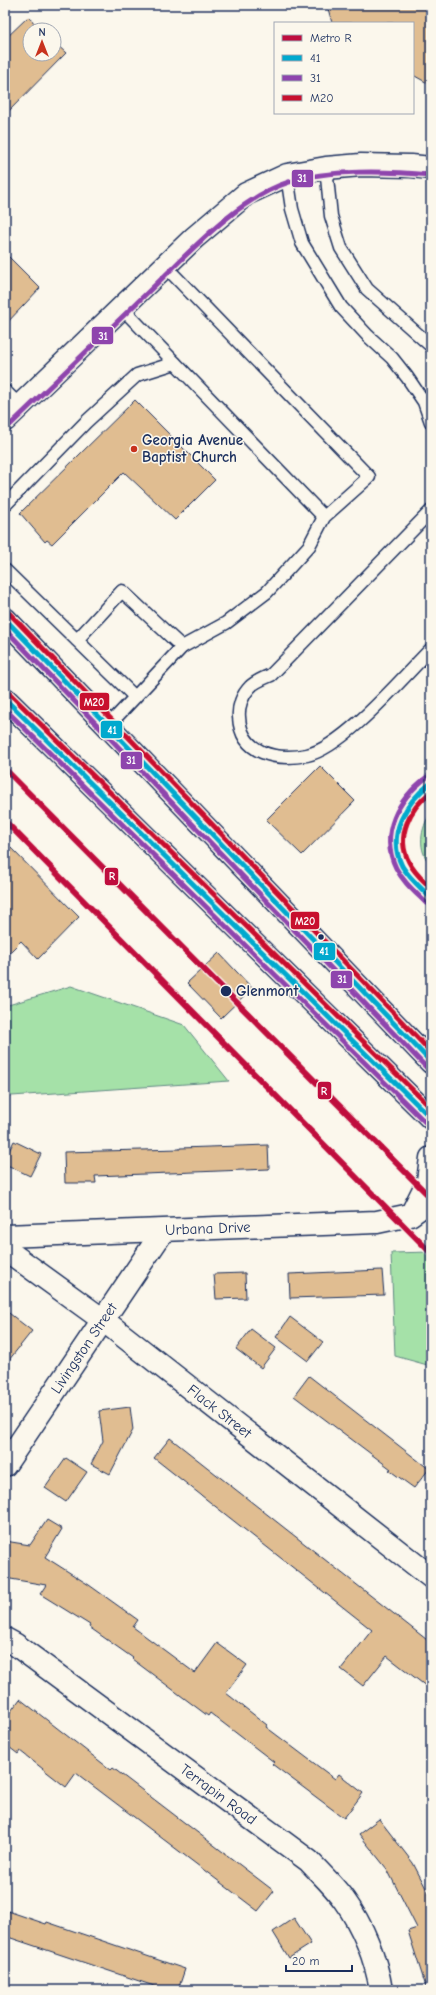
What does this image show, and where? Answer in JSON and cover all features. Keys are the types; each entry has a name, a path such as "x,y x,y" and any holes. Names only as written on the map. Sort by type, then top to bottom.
{"street":[{"path":"10,406 122,308 194,238 246,194 287,175 326,168 361,165 431,168"},
{"path":"5,619 107,727 431,1062"},
{"path":"5,699 431,1118"},
{"path":"410,1216 428,1181 431,1158"},
{"name":"Urbana Drive","path":"5,1236 377,1222 410,1216 431,1200"},
{"name":"Livingston Street","path":"5,1465 163,1231"},
{"name":"Flack Street","path":"5,1249 103,1320 431,1577"},
{"name":"Terrapin Road","path":"5,1639 16,1645 309,1861 344,1900 365,1937 379,1977 381,1990"}],"lane":[{"path":"326,168 331,216 341,248 367,289 419,333 431,346"},
{"path":"287,175 295,221 302,243 312,261 341,307 368,336 392,358 403,372 424,402 431,422"},
{"path":"107,727 182,647 226,623 267,592 309,546 324,518 369,477 165,266"},
{"path":"122,308 324,518"},
{"path":"419,333 431,355"},
{"path":"5,504 86,422 137,375 175,363"},
{"path":"431,511 275,670 250,687 238,708 239,727 246,743 266,755 280,756 308,755 330,744 351,729 431,649"},
{"path":"5,570 136,697"},
{"path":"77,640 122,591 182,647"},
{"path":"431,783 416,793 406,807 399,824 396,840 399,857 410,877 431,898"}],"green space":[{"path":"431,813 431,865 422,846 422,832"},
{"path":"71,986 184,1025 229,1081 12,1096 5,1095 5,1006"},
{"path":"431,1252 431,1366 395,1356 391,1253"}],"building":[{"path":"327,5 431,5 431,85 414,76 414,22 332,22"},
{"path":"28,17 33,22 23,22"},
{"path":"22,23 22,62 57,62 5,115 5,39"},
{"path":"62,49 66,53 62,57"},
{"path":"5,253 40,288 5,325"},
{"name":"Georgia Avenue Baptist Church","path":"135,400 215,480 175,520 124,472 52,544 47,540 45,542 20,513"},
{"path":"320,766 355,801 302,855 266,820"},
{"path":"5,842 79,917 38,959 21,941 5,957"},
{"path":"219,953 252,988 221,1018 187,983"},
{"path":"14,1141 41,1154 30,1176 5,1164 5,1159"},
{"path":"268,1145 269,1169 95,1176 96,1183 65,1183 64,1152"},
{"path":"382,1270 384,1295 290,1298 289,1274"},
{"path":"245,1273 246,1298 216,1299 214,1274"},
{"path":"5,1310 32,1331 5,1365"},
{"path":"290,1317 323,1342 308,1361 276,1337"},
{"path":"251,1329 276,1348 261,1368 236,1349"},
{"path":"309,1376 429,1469 414,1488 294,1396"},
{"path":"130,1407 133,1430 110,1474 91,1464 103,1441 99,1411"},
{"path":"170,1438 431,1643 431,1690 387,1656 363,1686 341,1669 372,1630 154,1458"},
{"path":"66,1458 87,1472 66,1502 45,1488"},
{"path":"47,1520 62,1529 45,1557 89,1585 138,1620 133,1627 195,1673 217,1643 247,1665 226,1693 267,1725 266,1727 335,1779 339,1774 363,1793 344,1818 272,1764 274,1762 210,1713 208,1716 132,1659 133,1658 89,1627 90,1625 40,1594 46,1585 5,1578 5,1541 30,1545"},
{"path":"20,1699 111,1770 113,1768 274,1891 258,1911 76,1773 66,1787 20,1751 18,1754 5,1744 5,1719"},
{"path":"379,1819 413,1863 431,1898 431,1990 427,1990 408,1931 417,1928 387,1869 359,1834"},
{"path":"5,1910 46,1924 47,1922 185,1969 178,1990 166,1990 5,1936"},
{"path":"294,1918 311,1944 289,1958 273,1932"}],"metro line":[{"name":"R","path":"5,769 431,1198"},
{"name":"R","path":"5,821 431,1253"}],"transit line":[{"name":"31","path":"10,425 213,230 250,201 269,190 289,182 322,175 359,172 430,175"},
{"name":"M20","path":"10,614 431,1052"},
{"name":"41","path":"5,619 431,1062"},
{"name":"31","path":"5,629 426,1067"},
{"name":"M20","path":"10,694 431,1108"},
{"name":"41","path":"5,699 431,1118"},
{"name":"31","path":"5,709 426,1123"},
{"name":"31","path":"426,903 402,878 396,868 391,855 390,842 394,818 400,806 427,777"},
{"name":"41","path":"431,783 414,799 407,809 401,820 396,842 402,866 412,879 431,898"},
{"name":"M20","path":"431,792 423,799 411,814 404,833 405,852 409,862 413,870 431,888"}],"place":[{"name":"Georgia Avenue Baptist Church","path":"134,449"},
{"name":"Glenmont","path":"226,991"}]}
